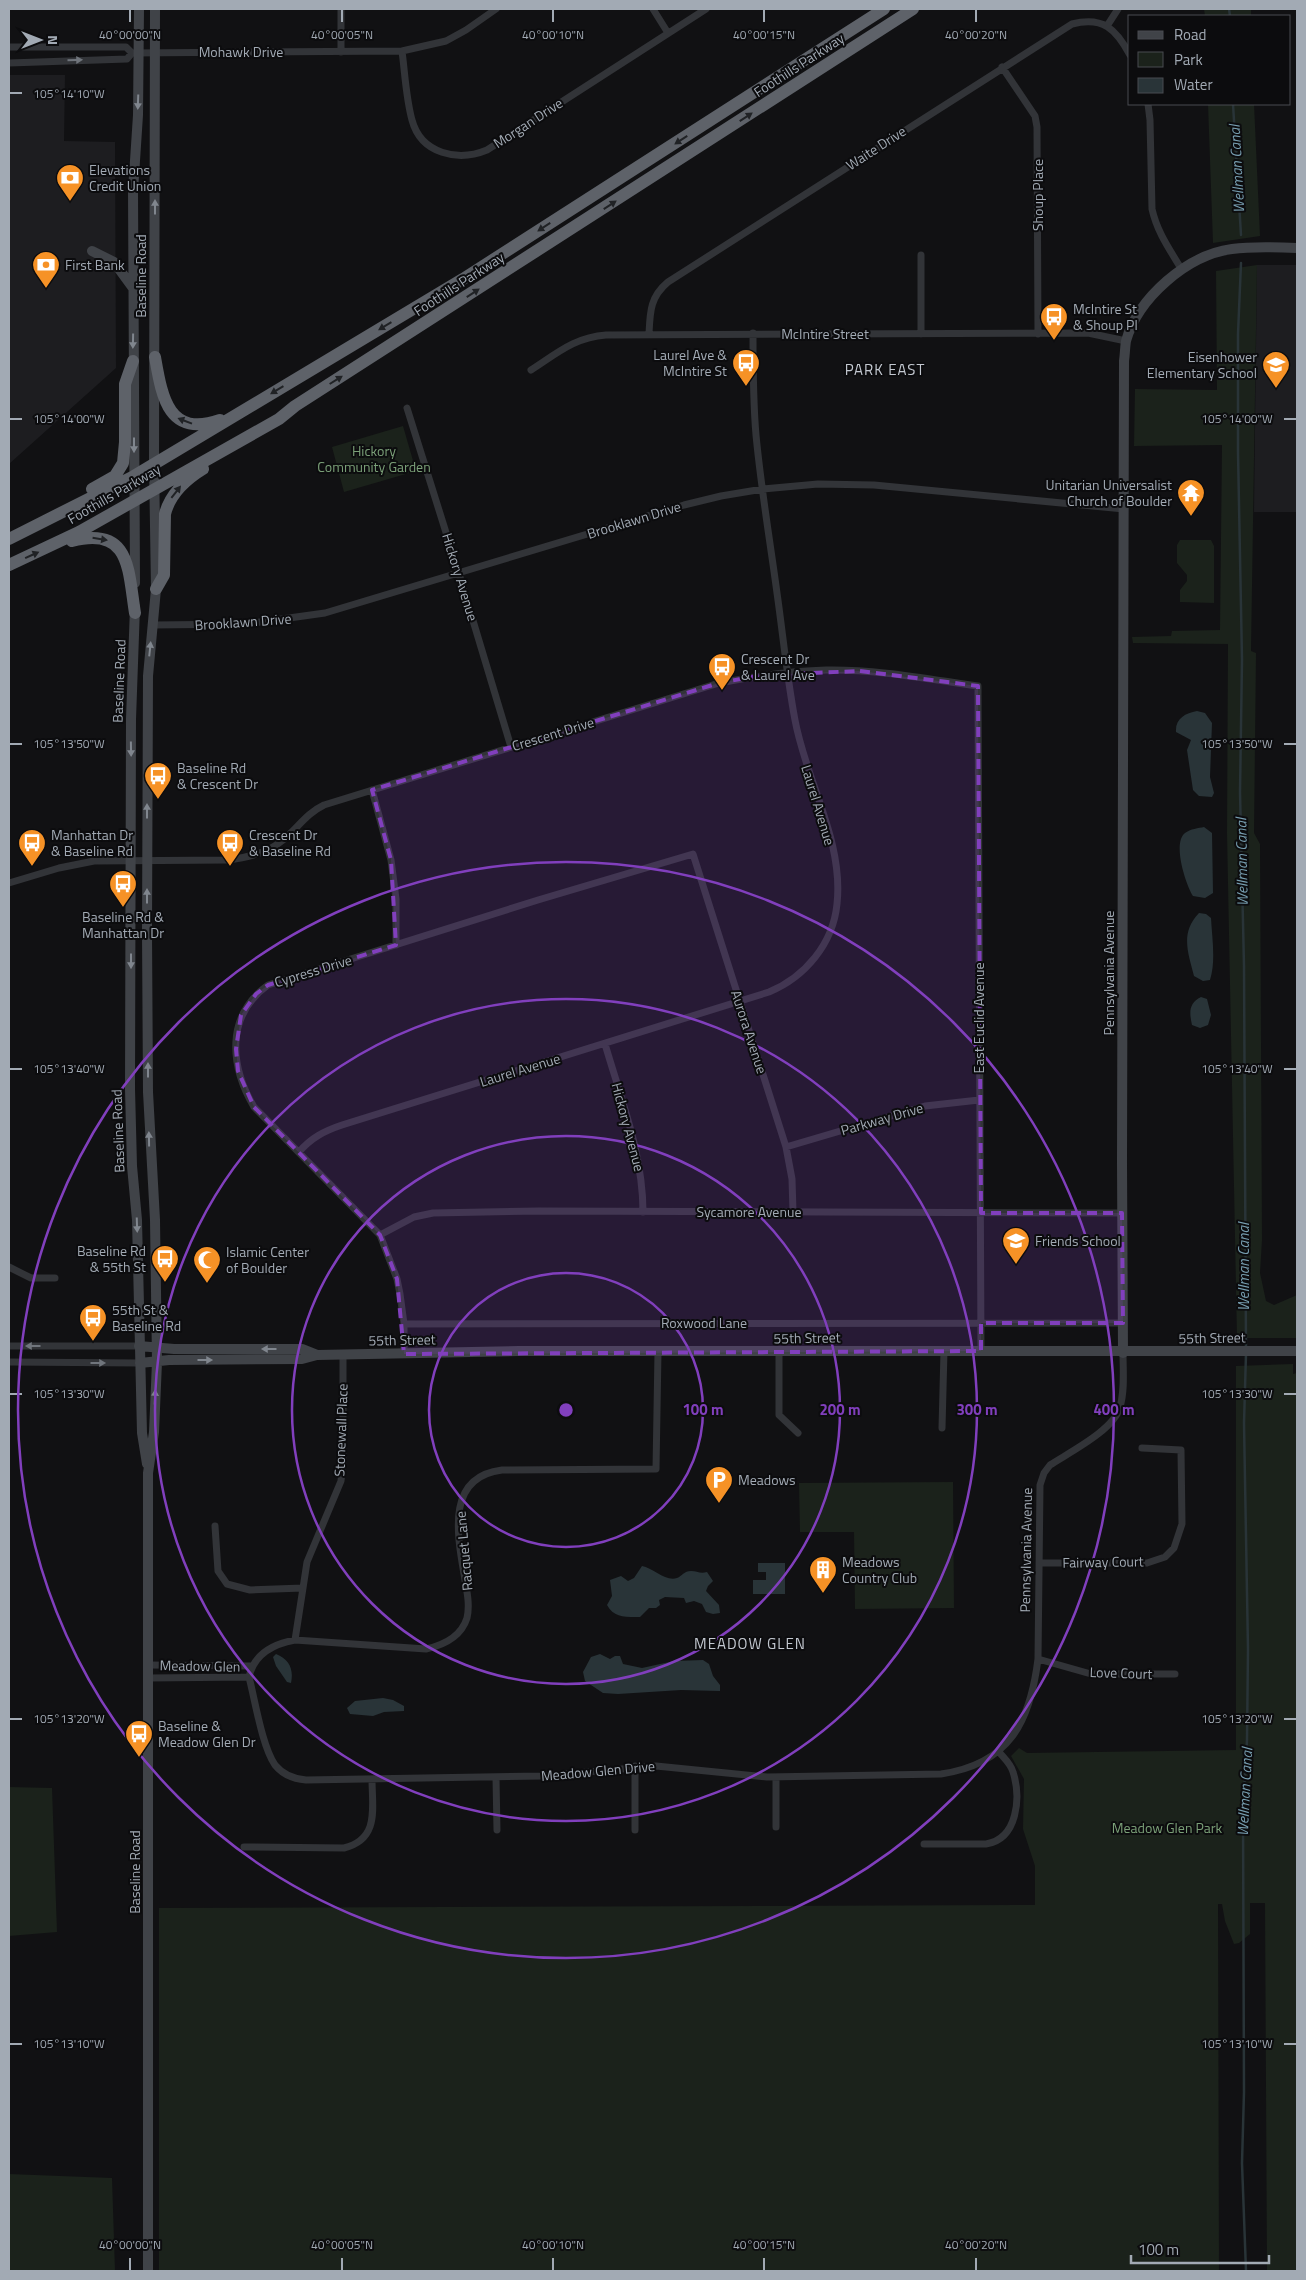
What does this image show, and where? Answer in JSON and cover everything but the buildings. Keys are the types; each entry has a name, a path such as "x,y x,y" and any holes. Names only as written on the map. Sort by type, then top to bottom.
{"highway":[{"name":"Foothills Parkway","path":"9,539 134,476 464,279 884,9"},
{"name":"Foothills Parkway","path":"9,565 52,546 104,518 279,419 295,406 913,9"},
{"path":"155,357 164,399 170,410 182,422 204,424 247,408"},
{"path":"25,531 48,512 101,484 114,476 118,471 123,463 125,447 125,384 133,361"},
{"path":"156,589 164,575 165,514 174,493 198,472 268,430 279,419"},
{"path":"52,546 92,537 106,539 117,546 126,561 135,613"}],"main road":[{"name":"Baseline Road","path":"138,9 135,53 138,116 134,176 135,613 131,719 130,1090 132,1166 137,1220 142,1433 148,1473 148,2271"},
{"name":"Baseline Road","path":"148,1473 154,1432 156,1362 154,1220 148,1092 147,860 148,676 156,589 154,488 155,9"},
{"name":"Pennsylvania Avenue","path":"1123,1353 1124,360 1126,341 1146,304 1164,284 1182,270 1203,258 1232,249 1297,248"},
{"path":"92,252 114,262 134,290"},
{"name":"55th Street","path":"139,1346 302,1349 317,1354 343,1355 519,1352 981,1350 1123,1353 1297,1351"},
{"name":"55th Street","path":"140,1363 302,1359 317,1354"}],"street":[{"path":"341,9 341,52"},
{"name":"Mohawk Drive","path":"135,53 402,51 446,41 466,30 496,9"},
{"path":"653,9 668,33"},
{"name":"Morgan Drive","path":"402,51 412,121 417,132 428,145 439,151 463,157 487,150 706,9"},
{"path":"1118,9 1107,26 1116,33 1128,52"},
{"name":"Waite Drive","path":"649,334 650,308 654,298 668,282 1072,24 1093,21 1107,26"},
{"path":"9,47 126,47 135,53 127,60 9,63"},
{"name":"Shoup Place","path":"1002,67 1035,116 1037,127 1038,334"},
{"path":"1148,105 1152,209 1155,223 1162,238 1182,270"},
{"path":"921,254 921,334"},
{"name":"McIntire Street","path":"531,370 578,340 590,336 753,333 1088,333 1126,341"},
{"name":"Laurel Avenue","path":"299,1152 308,1141 324,1131 779,988 797,976 812,961 824,944 834,924 837,882 834,858 824,817 800,747 787,672 756,428 753,333"},
{"name":"Hickory Avenue","path":"406,408 460,574 511,747"},
{"name":"Brooklawn Drive","path":"153,625 246,624 325,613 460,574 684,505 763,489 818,484 874,485 1124,509"},
{"name":"Crescent Drive","path":"9,883 80,864 131,860 227,860 246,858 279,843 306,816 317,808 719,683 787,672 826,670 860,671 978,686"},
{"name":"East Euclid Avenue","path":"978,686 981,1350"},
{"path":"372,790 391,860 396,899 396,945"},
{"name":"Aurora Avenue","path":"693,854 786,1147 792,1179 794,1212"},
{"name":"Cypress Drive","path":"404,1354 404,1324 397,1279 380,1235 254,1107 246,1093 238,1071 236,1031 241,1015 256,994 268,986 693,854"},
{"name":"Hickory Avenue","path":"604,1044 639,1159 643,1185 643,1212"},
{"name":"Parkway Drive","path":"786,1147 925,1106 979,1100"},
{"name":"Sycamore Avenue","path":"380,1235 414,1217 433,1213 1122,1213"},
{"path":"9,1267 30,1278 55,1278"},
{"name":"Roxwood Lane","path":"404,1324 1123,1323"},
{"name":"55th Street","path":"9,1346 139,1346"},
{"path":"942,1428 944,1351"},
{"name":"Racquet Lane","path":"251,1666 265,1651 278,1643 295,1640 426,1649 441,1646 454,1638 465,1622 469,1604 461,1557 458,1514 464,1492 475,1480 487,1472 502,1470 656,1469 658,1352"},
{"path":"779,1352 779,1415 798,1433"},
{"name":"Pennsylvania Avenue","path":"1038,1659 1040,1485 1044,1473 1050,1465 1108,1426 1116,1417 1121,1406 1123,1390 1123,1353"},
{"name":"Stonewall Place","path":"295,1640 307,1562 313,1543 341,1481 343,1462 343,1355"},
{"name":"55th Street","path":"9,1362 140,1363"},
{"name":"Fairway Court","path":"1040,1563 1147,1563 1165,1557 1174,1548 1182,1524 1181,1450 1142,1448"},
{"path":"215,1526 218,1571 227,1584 250,1590 303,1588"},
{"name":"Love Court","path":"1038,1659 1092,1674 1175,1674"},
{"name":"Meadow Glen Drive","path":"249,1677 269,1752 275,1765 286,1774 306,1780 496,1778 542,1776 635,1766 656,1766 776,1777 941,1774 961,1771 980,1764 1009,1743 1022,1722 1030,1702 1038,1659"},
{"name":"Meadow Glen","path":"149,1665 251,1666"},
{"path":"249,1677 251,1666"},
{"name":"Meadow Glen","path":"149,1678 249,1677"},
{"path":"924,1844 986,1844 994,1843 1004,1837 1010,1829 1015,1816 1015,1788 1013,1771 999,1752"},
{"path":"635,1766 635,1830"},
{"path":"776,1777 776,1827"},
{"path":"496,1778 497,1830"},
{"path":"244,1847 344,1848 352,1846 361,1841 369,1832 372,1823 372,1779"}],"highlighted area":[{"path":"860,671 978,686 981,1213 1122,1213 1123,1323 981,1323 981,1351 404,1354 397,1279 380,1235 254,1107 238,1071 236,1049 241,1015 256,994 268,985 396,945 391,860 372,790 719,683 762,675"}],"shaded area":[{"path":"9,75 65,75 64,141 115,142 116,368 9,464"},
{"name":"Eisenhower Elementary School","path":"1257,265 1297,265 1297,512 1254,512"}],"green space":[{"path":"1204,9 1251,9 1251,15 1205,15"},
{"path":"1208,105 1254,105 1260,236 1213,243"},
{"path":"1257,265 1251,651 1256,653 1254,833 1260,844 1262,1240 1260,1273 1266,1301 1274,1305 1297,1295 1297,1338 1237,1338 1227,833 1228,644 1133,643 1132,637 1171,636 1172,631 1220,630 1222,445 1134,446 1135,389 1217,390 1216,271"},
{"name":"Hickory Community Garden","path":"403,426 416,471 344,492 332,447"},
{"path":"1180,540 1211,540 1214,546 1214,603 1180,602 1180,590 1187,581 1187,575 1177,563 1177,545"},
{"name":"Meadow Glen Park","path":"1293,1364 1293,1374 1297,1373 1297,2271 1267,2271 1265,1903 1250,1903 1250,1934 1239,1943 1234,1944 1225,1921 1222,1904 1218,1904 1219,2271 159,2271 159,1908 1035,1905 1035,1866 1023,1829 1024,1779 1011,1756 1019,1748 1027,1753 1236,1750 1236,1366"},
{"path":"953,1482 954,1608 855,1609 854,1532 800,1532 799,1483"},
{"path":"9,1787 52,1788 57,1932 9,1936"},
{"path":"9,2174 112,2178 115,2271 9,2271"}],"water":[{"path":"1197,711 1205,713 1212,723 1210,777 1214,793 1212,797 1199,796 1193,790 1187,750 1191,740 1176,732 1177,724 1182,717"},
{"path":"1204,827 1212,833 1213,893 1205,898 1193,896 1190,891 1180,854 1181,838 1185,833"},
{"path":"1199,913 1206,914 1211,918 1213,941 1212,973 1210,980 1203,981 1194,976 1187,943 1189,928"},
{"path":"1201,997 1207,999 1211,1015 1208,1025 1200,1028 1192,1025 1190,1012 1194,1002"},
{"path":"758,1563 785,1563 785,1594 753,1594 753,1580 766,1580 766,1572 758,1572"},
{"path":"642,1566 673,1579 689,1571 707,1572 713,1581 706,1591 719,1605 720,1613 706,1612 702,1604 694,1601 686,1603 684,1598 665,1597 659,1600 660,1605 656,1608 649,1608 640,1617 617,1615 607,1605 612,1596 610,1580 621,1576 628,1581 634,1578"},
{"path":"276,1654 281,1656 289,1665 292,1673 291,1683 287,1682 276,1666 273,1657"},
{"path":"600,1654 610,1659 620,1656 623,1664 642,1668 674,1661 703,1660 709,1664 713,1676 720,1685 720,1691 681,1690 618,1694 603,1693 585,1681 583,1672 591,1657"},
{"path":"383,1698 393,1700 404,1706 404,1711 384,1712 373,1716 350,1714 347,1708 355,1701"}],"waterway":[{"name":"Wellman Canal","path":"1229,9 1230,15"},
{"name":"Wellman Canal","path":"1233,105 1241,235"},
{"name":"Wellman Canal","path":"1241,263 1238,334 1238,452 1242,660 1240,792 1244,966 1246,1349"},
{"name":"Wellman Canal","path":"1246,1354 1244,1423 1248,1649 1247,1740 1243,1812 1244,2092 1242,2163 1246,2271"}],"place":[{"name":"Elevations Credit Union","path":"70,202"},
{"name":"First Bank","path":"46,289"},
{"name":"McIntire St & Shoup Pl","path":"1054,341"},
{"name":"Laurel Ave & McIntire St","path":"746,387"},
{"name":"Eisenhower Elementary School","path":"1276,389"},
{"name":"Unitarian Universalist Church of Boulder","path":"1191,517"},
{"name":"Crescent Dr & Laurel Ave","path":"722,691"},
{"name":"Baseline Rd & Crescent Dr","path":"158,800"},
{"name":"Manhattan Dr & Baseline Rd","path":"32,867"},
{"name":"Crescent Dr & Baseline Rd","path":"230,867"},
{"name":"Baseline Rd & Manhattan Dr","path":"123,908"},
{"name":"Friends School","path":"1016,1265"},
{"name":"Baseline Rd & 55th St","path":"165,1283"},
{"name":"Islamic Center of Boulder","path":"207,1284"},
{"name":"55th St & Baseline Rd","path":"93,1342"},
{"name":"Meadows","path":"719,1504"},
{"name":"Meadows Country Club","path":"823,1594"},
{"name":"Baseline & Meadow Glen Dr","path":"139,1758"}],"district":[{"name":"PARK EAST","path":"885,370"},
{"name":"MEADOW GLEN","path":"750,1644"}]}
